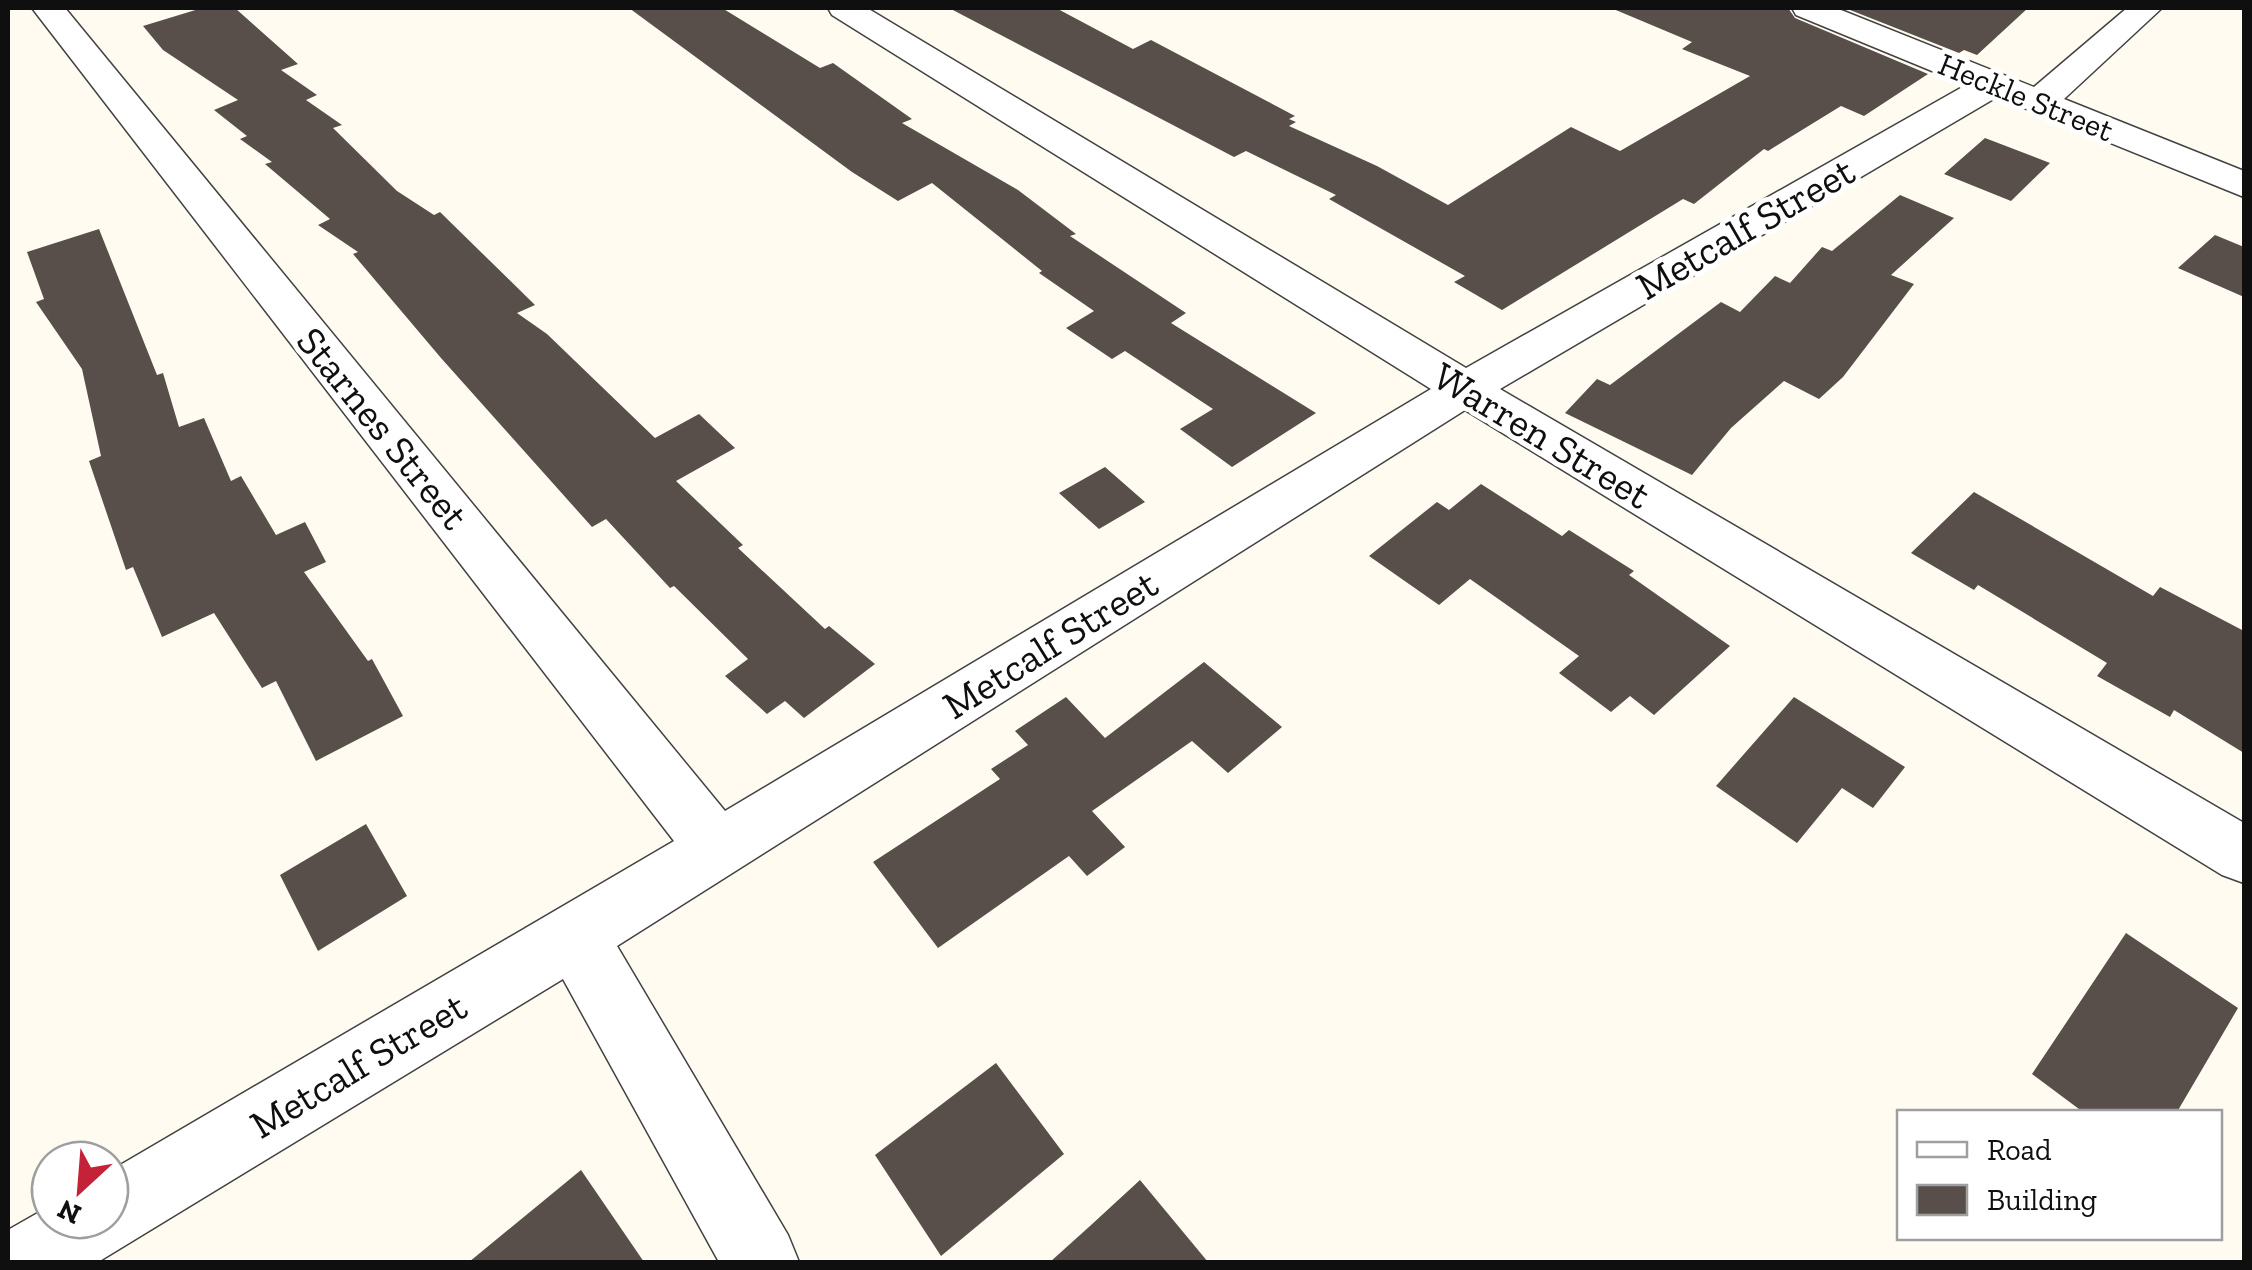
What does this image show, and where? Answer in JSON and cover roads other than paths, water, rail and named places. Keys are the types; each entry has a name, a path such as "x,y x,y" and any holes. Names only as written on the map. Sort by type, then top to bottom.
{"street":[{"name":"Starnes Street","path":"48,8 717,848"},
{"name":"Warren Street","path":"844,8 1465,389 2244,855"},
{"name":"Heckle Street","path":"1808,8 2244,185"},
{"name":"Metcalf Street","path":"130,1201 574,936 1465,389 2017,93 2146,8"},
{"path":"574,936 761,1262"},
{"path":"26,1262 64,1240"}]}
